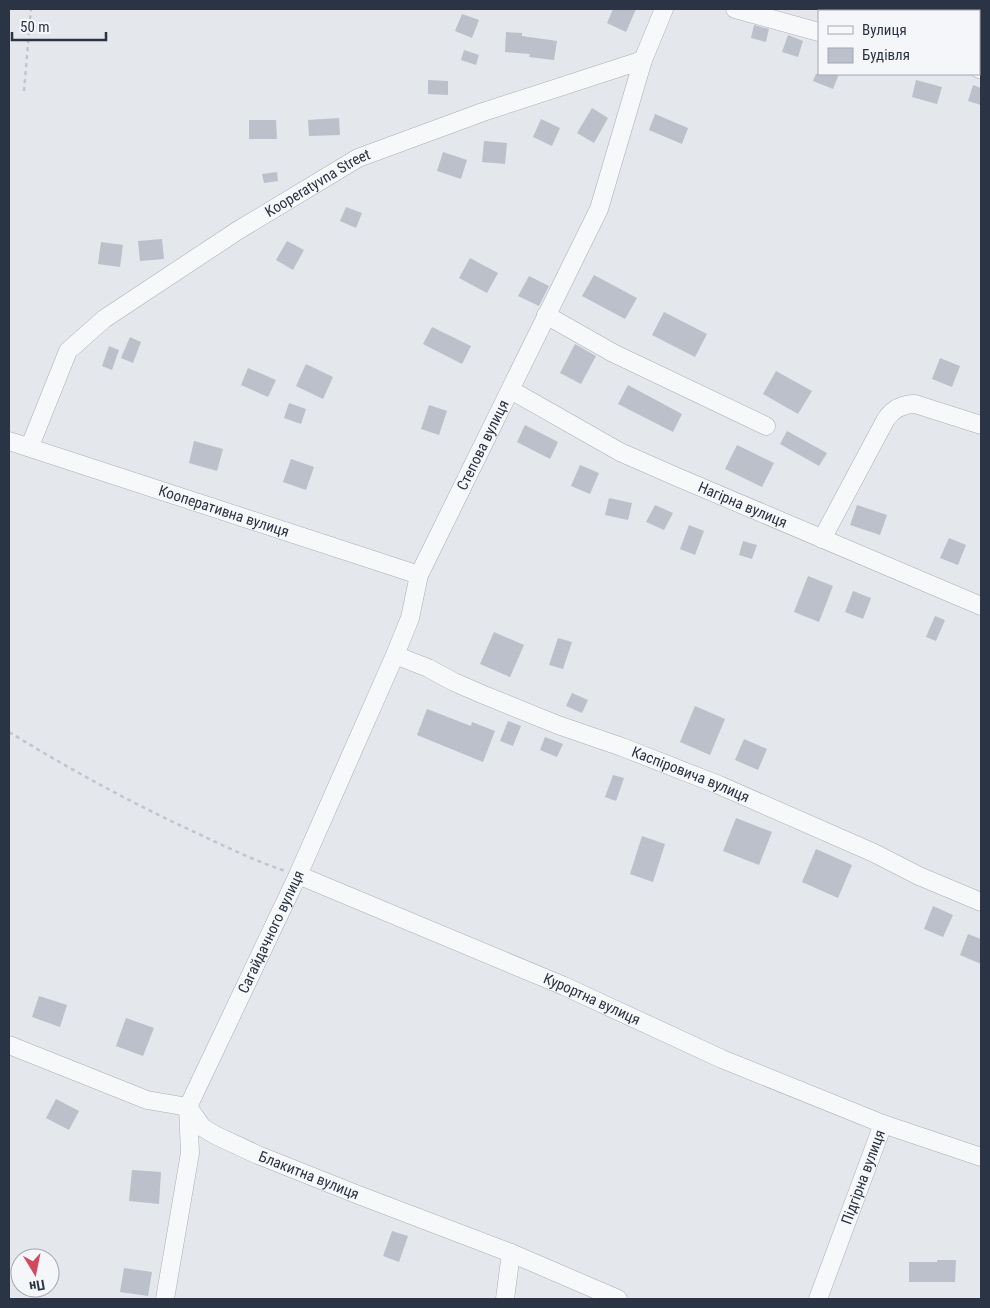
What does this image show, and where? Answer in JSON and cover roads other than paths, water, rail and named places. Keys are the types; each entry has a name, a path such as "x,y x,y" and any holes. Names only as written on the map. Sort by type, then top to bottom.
{"street":[{"path":"643,60 664,9"},
{"path":"735,9 818,32"},
{"name":"Степова вулиця","path":"419,575 599,209 643,60"},
{"name":"Kooperatyvna Street","path":"30,446 68,351 104,319 237,231 358,158 483,112 643,60"},
{"path":"546,315 613,353 766,426"},
{"name":"Нагірна вулиця","path":"511,390 620,452 676,478 981,606"},
{"path":"822,539 886,419 895,409 908,404 915,404 981,424"},
{"name":"Кооперативна вулиця","path":"9,441 30,446 419,575"},
{"name":"Сагайдачного вулиця","path":"165,1299 190,1153 188,1107 298,875 395,655 410,618 419,575"},
{"name":"Каспіровича вулиця","path":"395,655 502,702 719,785 874,853 919,876 981,902"},
{"name":"Курортна вулиця","path":"298,875 564,986 722,1059 883,1124"},
{"path":"9,1046 147,1100 188,1107"},
{"name":"Блакитна вулиця","path":"188,1107 202,1127 258,1155 511,1253 618,1299"},
{"name":"Підгірна вулиця","path":"818,1299 883,1124 981,1157"},
{"path":"505,1299 511,1253"}]}
